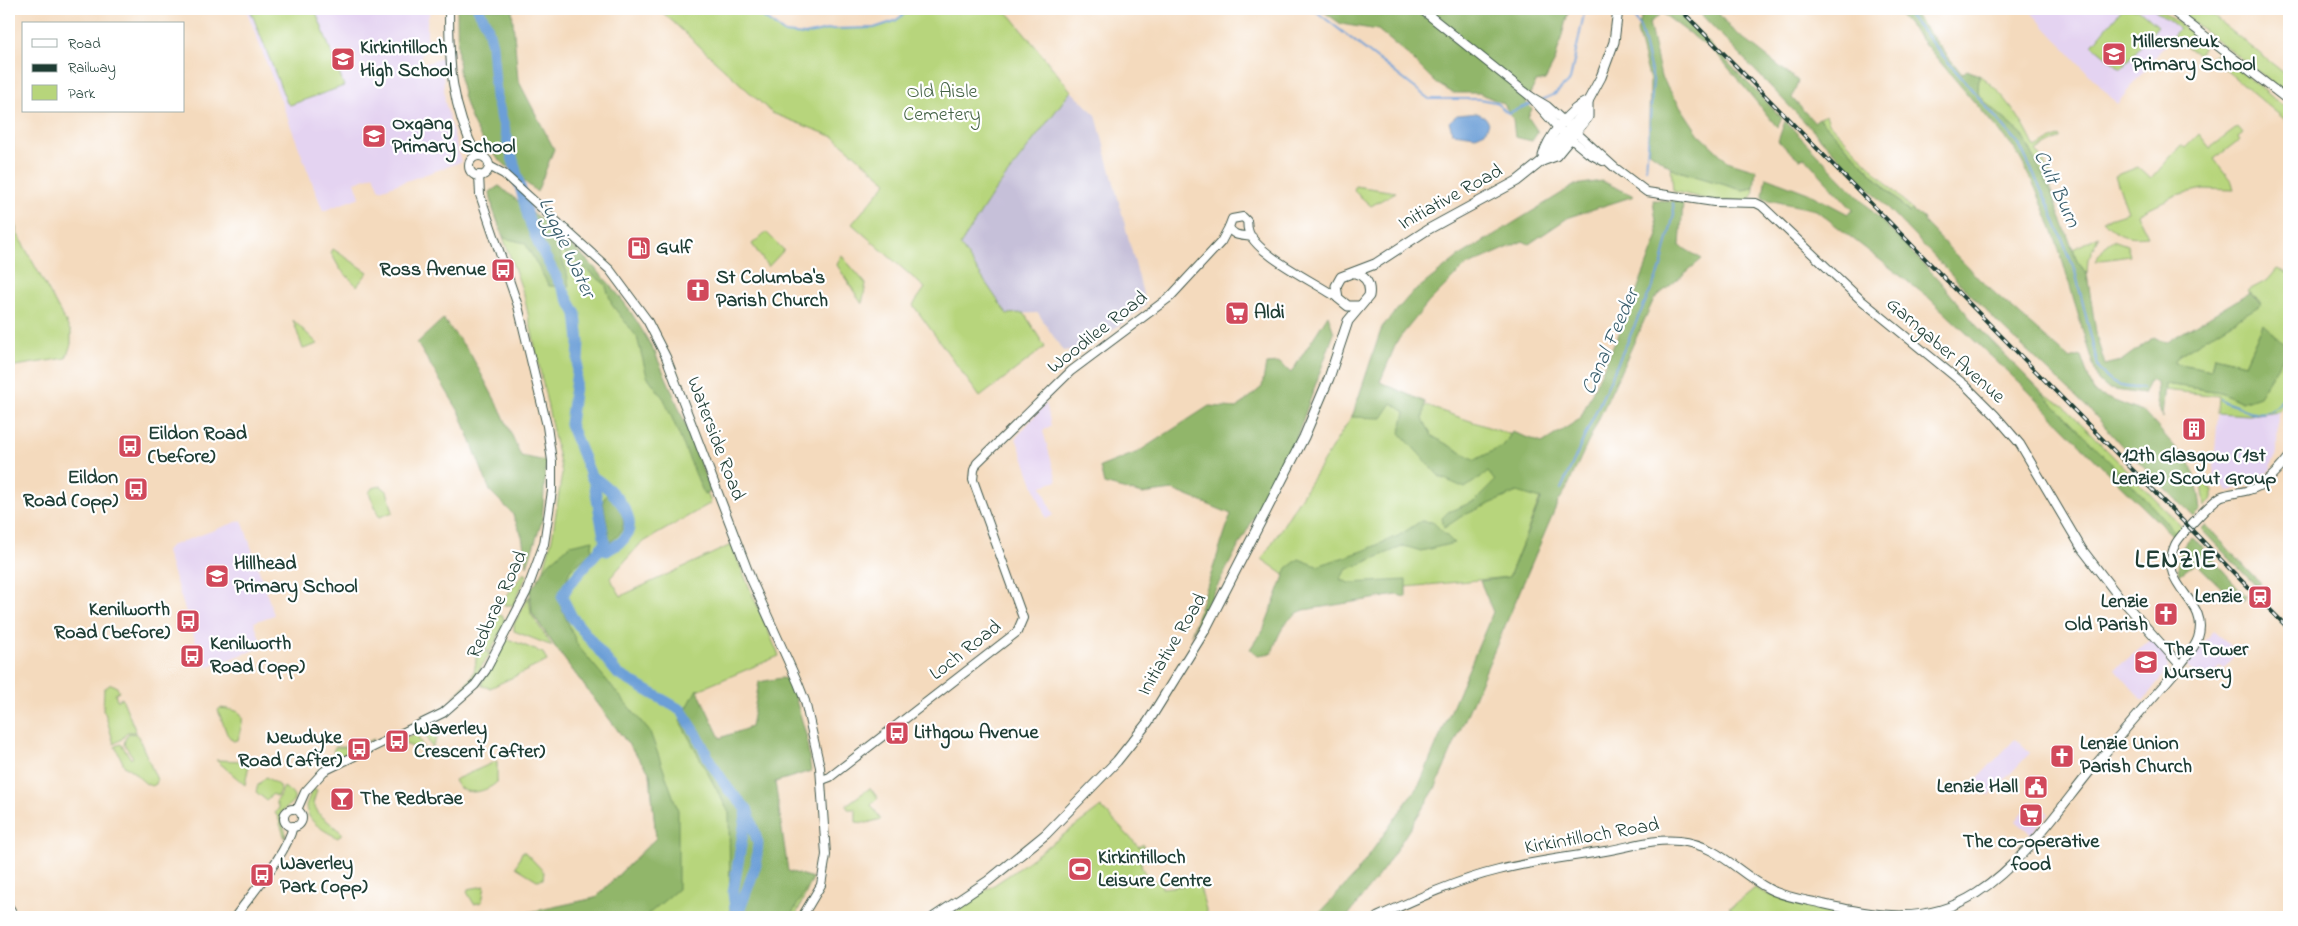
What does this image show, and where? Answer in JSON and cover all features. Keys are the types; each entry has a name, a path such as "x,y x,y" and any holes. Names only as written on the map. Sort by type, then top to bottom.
{"main road":[{"name":"Initiative Road","path":"1542,161 1545,145 1588,117 1588,101 1601,77 1614,42 1618,9"},
{"name":"Initiative Road","path":"1355,273 1375,264 1427,230 1517,181 1542,161 1556,156 1577,105 1588,101"},
{"path":"1348,321 1368,296 1368,282 1375,264"},
{"path":"1348,321 1336,291 1338,282 1346,274 1355,273 1363,276 1368,282"},
{"path":"1341,302 1352,307 1359,306"},
{"name":"Initiative Road","path":"934,917 988,881 1046,834 1117,762 1148,722 1205,630 1304,437 1329,378 1348,321"}],"street":[{"path":"449,9 449,64 453,91 477,156"},
{"name":"Garngaber Avenue","path":"1421,9 1545,109 1567,130 1647,192 1714,202 1756,203 1762,206 1860,299 1965,385 1991,410 2020,444 2082,549 2115,592 2180,665"},
{"path":"2170,9 2289,102"},
{"path":"477,156 485,158 489,166 487,172 479,175 473,172 470,167 472,160 477,156"},
{"name":"Waterside Road","path":"489,166 504,174 581,242 617,278 640,309 658,339 751,579 802,694 822,780 826,855 824,876 819,889 802,917"},
{"name":"Redbrae Road","path":"297,810 305,792 324,771 443,713 475,685 486,670 526,593 544,544 552,491 552,462 547,426 518,306 480,195 479,175"},
{"path":"1252,237 1238,235 1229,227 1232,219 1239,216 1247,221 1252,237 1281,263 1309,282 1324,288 1341,302"},
{"name":"Woodilee Road","path":"974,470 977,463 1071,371 1170,297 1221,242 1229,227"},
{"path":"1238,235 1248,229"},
{"name":"Woodilee Road","path":"1221,242 1238,235"},
{"path":"1324,288 1338,282"},
{"name":"Kirkintilloch Road","path":"1377,917 1444,888 1498,870 1666,840 1699,843 1718,853 1749,877 1772,890 1881,916 1910,916 1938,911 1976,894 2016,860 2180,665 2198,640 2201,625 2197,610 2182,592 2174,577 2171,556 2181,534 2222,496 2252,490 2268,480 2289,457"},
{"name":"Loch Road","path":"822,780 830,777 915,712 1017,632 1021,625 1023,618 973,480 974,470"},
{"path":"289,810 297,810 301,814 302,821 298,826 292,826 285,821 285,815 289,810"},
{"path":"234,917 283,850 290,837 292,826"},
{"path":"9,907 15,917"}],"shaded area":[{"path":"246,9 431,9 427,21 427,42 417,66 442,58 445,102 461,162 380,190 374,175 355,182 360,197 323,211"},
{"name":"Millersneuk Primary School","path":"2028,9 2154,9 2179,28 2117,104"},
{"path":"1071,91 1096,115 1146,305 1090,347 1063,351 1038,313 1007,314 960,245 994,192"},
{"path":"1046,403 1051,426 1043,431 1057,481 1042,486 1053,515 1046,519 1016,438"},
{"path":"2278,411 2277,451 2270,470 2248,484 2228,492 2213,476 2218,413 2249,415"},
{"name":"Hillhead Primary School","path":"242,520 274,615 254,622 263,647 208,667 203,664 166,552 170,546"},
{"path":"2213,631 2238,652 2224,669 2220,666 2206,683 2188,664"},
{"path":"2152,639 2167,659 2168,669 2143,701 2115,669"},
{"path":"2015,739 2030,753 1989,796 1975,781"},
{"path":"2032,801 2048,814 2031,834 2016,821"}],"green space":[{"path":"250,9 315,9 344,86 290,105 287,103"},
{"path":"457,9 512,9 518,80 554,149 537,192 491,151 476,129 463,96 460,80"},
{"name":"Old Aisle Cemetery","path":"659,9 752,9 785,33 805,35 831,29 874,28 895,21 911,9 1001,9 1011,16 1071,91 994,192 960,245 1007,314 1024,313 1045,347 980,397 913,305 925,288 852,224 887,182 834,137 772,113"},
{"path":"1320,9 1569,9 1555,61 1545,80 1536,82 1526,102 1532,109 1528,117 1538,132 1532,141 1515,137 1513,119 1504,104 1479,93 1453,93 1436,83 1408,55 1378,30 1341,24"},
{"path":"1643,9 1676,9 1782,118 1777,127 1717,54 1662,13 1649,23 1661,77 1698,133 1727,161 1756,170 1754,188 1742,190 1675,170 1648,151 1650,81 1637,31"},
{"path":"1696,9 1715,9 1730,28 1798,81 1792,98 1814,122 1819,118 1909,213 1912,210 1923,218 1925,223 1981,281 2070,359 2081,356 2094,393 2145,413 2191,465 2199,494 2201,510 2194,517 2122,446 2093,413 1999,324"},
{"path":"1895,9 1910,9 1962,74 1967,70 1979,75 1978,93 1988,105 2022,134 2051,192 2077,261 2087,274 2097,339 2105,365 2121,361 2154,337 2165,343 2249,293 2262,304 2179,355 2174,363 2212,370 2215,356 2245,364 2263,324 2289,348 2259,396 2242,402 2221,392 2165,384 2162,418 2157,401 2156,382 2150,380 2143,394 2108,389 2098,380 2063,262 2030,177 2015,150"},
{"path":"2122,9 2138,9 2158,26 2121,69 2092,45"},
{"path":"2154,9 2160,9 2202,41 2203,49 2198,55 2173,36 2179,28"},
{"path":"2185,9 2204,9 2289,77 2289,95 2184,15"},
{"path":"2214,54 2221,55 2289,111 2289,123 2210,57"},
{"path":"1979,75 2005,98 2025,128 2035,148 2060,136 2061,138 2036,151 2050,171 2051,192 2022,134 1988,105 1978,93"},
{"path":"1826,115 1829,123 1912,210 1910,213 1819,118"},
{"path":"1785,121 1937,278 1976,325 2144,497 2176,533 2174,537 2027,390 1929,298 1816,210 1764,199 1766,177 1808,193 1848,214 1853,210 1805,158 1799,159 1778,141"},
{"path":"2238,127 2243,133 2238,137 2239,140 2214,159 2232,182 2234,190 2203,189 2176,195 2137,214 2148,236 2134,237 2123,235 2113,230 2103,220 2128,212 2115,176 2138,167 2151,179 2181,145 2185,148 2199,134 2210,148"},
{"path":"9,138 13,138 12,202 17,233 71,332 71,344 66,358 9,367"},
{"path":"1671,166 1675,170 1742,190 1754,188 1753,196 1747,201 1714,201 1673,191"},
{"path":"1602,181 1634,196 1569,217 1529,244 1523,241 1464,267 1428,303 1397,341 1380,382 1425,402 1423,419 1432,436 1475,460 1503,446 1512,432 1542,443 1580,419 1628,314 1658,235 1653,200 1683,201 1680,246 1702,259 1654,299 1566,490 1558,502 1435,789 1385,867 1347,917 1316,917 1355,875 1420,783 1493,612 1480,581 1509,577 1541,499 1517,492 1462,516 1444,528 1442,518 1448,512 1475,501 1495,481 1488,472 1465,488 1440,477 1400,433 1405,412 1392,403 1382,418 1352,417 1382,327 1410,295 1458,257 1575,185"},
{"path":"499,186 556,232 596,270 627,307 655,352 711,503 640,544 610,578 621,596 731,545 779,656 698,690 755,891 813,878 795,917 515,917 595,898 656,838 650,773 532,613 552,539 562,473 524,295 493,209 490,192"},
{"path":"499,186 585,258 601,274 628,308 664,374 711,491 704,494 664,399 647,376 637,337 612,305 605,284 558,248 567,272 569,287 549,286 525,243 504,238 493,209 490,192"},
{"path":"1355,186 1396,192 1371,206 1354,191"},
{"path":"766,232 784,250 768,267 752,244"},
{"path":"2099,236 2088,259 2087,274 2077,261 2073,249"},
{"path":"2113,240 2127,245 2130,256 2095,261 2107,244"},
{"path":"333,249 368,272 357,286 340,269 331,253"},
{"path":"841,255 866,284 862,304 837,265"},
{"path":"2277,269 2289,274 2289,302 2286,304 2289,309 2289,396 2278,411 2249,415 2218,413 2219,396 2164,390 2165,384 2221,392 2242,402 2263,324 2245,364 2215,356 2212,370 2174,363 2179,355 2262,303 2247,291 2268,280"},
{"path":"1328,315 1334,333 1296,439 1191,635 1231,514 1173,490 1142,494 1104,484 1100,467 1138,452 1209,406 1237,408 1262,387 1266,364 1280,363 1291,373"},
{"path":"443,319 470,353 502,413 521,456 546,461 542,521 527,566 522,536 512,513 490,491 460,413 417,343"},
{"path":"293,320 318,344 303,349"},
{"path":"1370,387 1559,451 1509,577 1314,596 1262,559"},
{"path":"2040,391 2064,406 2182,527 2176,533"},
{"path":"2201,476 2213,491 2213,498 2205,506"},
{"path":"381,486 387,491 393,512 379,517 369,493 372,488"},
{"path":"608,492 623,518 622,530 610,542 603,501"},
{"path":"1421,521 1433,522 1454,543 1421,551 1404,546 1346,570 1340,579 1349,583 1406,580 1406,597 1397,595 1304,610 1292,617 1283,627 1272,653 1258,655 1250,649 1264,628 1287,568 1299,559 1317,566 1363,551 1398,536"},
{"path":"2206,525 2260,583 2256,586 2201,529"},
{"path":"2192,536 2246,596 2244,601 2228,594 2196,563 2179,575 2178,564 2180,554 2184,545"},
{"path":"593,540 591,553 570,570 559,602 578,646 650,732 678,810 678,889 645,917 507,917 595,898 656,838 650,773 532,613 530,591 549,563 570,545"},
{"path":"524,573 527,575 513,605 504,605 505,598"},
{"path":"529,596 531,614 552,646 514,631 514,624"},
{"path":"498,615 503,616 505,624 490,652 476,644 489,624"},
{"path":"508,639 543,653 547,661 490,688 482,686 482,682"},
{"path":"476,647 490,654 471,682 452,698 472,676"},
{"path":"781,678 790,679 806,735 811,771 775,782 788,871 813,878 790,917 730,917 729,813 680,721 697,689 720,738 751,727 759,682"},
{"path":"111,684 116,686 119,691 115,693 117,700 122,698 136,732 127,732 122,739 114,744 103,711 104,689"},
{"path":"220,708 235,711 242,716 238,740 233,741 227,734 218,710"},
{"path":"433,722 439,733 432,748 424,733 426,726"},
{"path":"129,733 137,734 157,780 156,784 152,786 145,783 125,767 115,746 121,744 131,759 133,757 124,744"},
{"path":"415,734 417,735 425,751 399,742"},
{"path":"374,739 339,757 333,752 335,747 354,747"},
{"path":"216,760 244,761 249,764 245,785"},
{"path":"497,761 497,782 492,786 474,792 457,786 454,780"},
{"path":"266,777 281,787 277,797 273,794 266,800 256,792 258,785"},
{"path":"284,787 294,799 281,814 286,833 285,839 275,813 279,808 276,802"},
{"path":"870,788 878,798 871,805 881,819 867,823 856,822 856,809 848,809 846,805"},
{"path":"312,790 317,790 313,803 319,814 342,833 338,838 317,825 309,816 306,805"},
{"path":"1101,807 1139,847 1143,844 1141,865 1143,870 1152,880 1161,883 1162,888 1199,884 1208,917 946,917 1012,873"},
{"path":"522,852 525,852 544,872 543,879 537,880 516,867"},
{"path":"485,886 482,902 474,904 467,892 468,889"},
{"path":"1755,888 1770,895 1858,917 1740,917 1729,907"}],"water":[{"path":"1477,113 1485,117 1489,123 1485,132 1476,136 1453,133 1449,122 1457,115"}],"waterway":[{"name":"Luggie Water","path":"478,9 487,25 492,45 496,97 529,220 539,245 576,314 579,341 578,363 570,424 594,483 605,543 568,586 562,597 572,617 618,674 681,710 696,733 711,763 729,790 747,809 758,843 756,865 737,917"},
{"path":"752,9 785,33 805,35 831,29 874,28 895,21 911,9"},
{"path":"1313,9 1429,99 1479,99 1495,102 1508,113 1533,103"},
{"path":"1542,100 1555,94 1570,80 1585,9"},
{"name":"Canal Feeder","path":"1631,9 1641,30 1653,80 1646,169"},
{"name":"Cult Burn","path":"1903,9 2020,146 2050,208 2075,271 2098,366 2111,382 2122,386 2142,388"},
{"name":"Canal Feeder","path":"1561,489 1661,267 1674,214 1673,203"},
{"name":"Cult Burn","path":"2221,399 2247,411 2261,413 2273,408 2289,391"},
{"name":"Luggie Water","path":"590,475 615,496 622,505 629,524 627,534 620,543 607,551 601,549"},
{"name":"Luggie Water","path":"736,916 733,893 747,809"}],"railway":[{"path":"1680,9 2289,629"}],"place":[{"name":"Millersneuk Primary School","path":"2114,54"},
{"name":"Kirkintilloch High School","path":"343,59"},
{"name":"Oxgang Primary School","path":"374,136"},
{"name":"Gulf","path":"639,248"},
{"name":"Ross Avenue","path":"503,270"},
{"name":"St Columba's Parish Church","path":"698,290"},
{"name":"Aldi","path":"1237,313"},
{"name":"12th Glasgow (1st Lenzie) Scout Group","path":"2194,429"},
{"name":"Eildon Road (before)","path":"130,446"},
{"name":"Eildon Road (opp)","path":"136,489"},
{"name":"Hillhead Primary School","path":"217,576"},
{"name":"Lenzie","path":"2260,597"},
{"name":"Lenzie Old Parish","path":"2166,614"},
{"name":"Kenilworth Road (before)","path":"188,621"},
{"name":"Kenilworth Road (opp)","path":"192,656"},
{"name":"The Tower Nursery","path":"2146,662"},
{"name":"Lithgow Avenue","path":"897,733"},
{"name":"Waverley Crescent (after)","path":"397,741"},
{"name":"Newdyke Road (after)","path":"359,749"},
{"name":"Lenzie Union Parish Church","path":"2062,756"},
{"name":"Lenzie Hall","path":"2036,787"},
{"name":"The Redbrae","path":"342,799"},
{"name":"The co-operative food","path":"2031,815"},
{"name":"Kirkintilloch Leisure Centre","path":"1080,869"},
{"name":"Waverley Park (opp)","path":"262,875"}],"district":[{"name":"LENZIE","path":"2176,561"}]}
